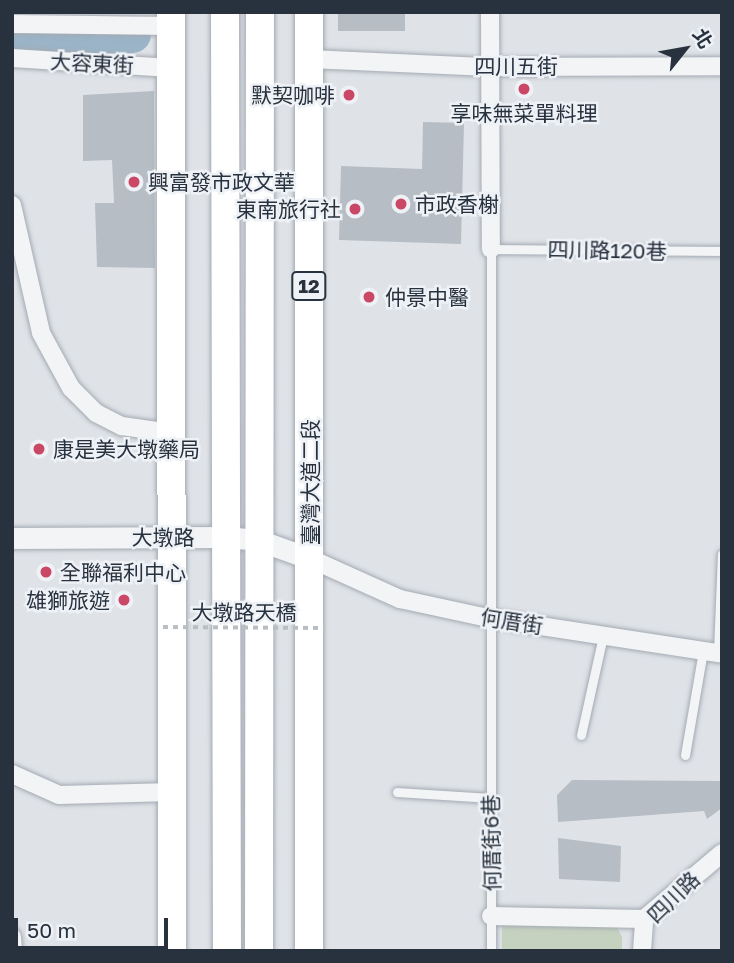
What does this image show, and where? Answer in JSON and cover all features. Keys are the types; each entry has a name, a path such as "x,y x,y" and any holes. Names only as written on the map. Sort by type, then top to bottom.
{"main road":[{"path":"225,12 227,951"},
{"name":"12","path":"259,951 260,12"},
{"name":"臺灣大道二段","path":"309,12 309,951"},
{"path":"171,19 172,951"}],"street":[{"path":"490,12 491,249"},
{"name":"大容東街","path":"12,24 171,19"},
{"name":"大容東街","path":"12,58 171,68"},
{"name":"四川五街","path":"310,59 489,67 722,66"},
{"path":"12,205 30,293 54,363 71,388 96,413 122,426 171,433"},
{"path":"12,298 30,293"},
{"name":"大墩路","path":"12,538 225,537 258,540 311,559"},
{"name":"何厝街","path":"311,559 400,599 488,618 714,653"},
{"path":"12,774 59,795 172,792"},
{"name":"四川路","path":"642,951 644,919 722,853"},
{"name":"何厝街6巷","path":"491,916 644,919"},
{"path":"12,937 13,951"}],"lane":[{"name":"四川路120巷","path":"491,249 722,251"},
{"name":"何厝街6巷","path":"491,249 488,618 491,916"},
{"path":"685,755 714,653 722,554"},
{"path":"581,735 603,636"},
{"path":"397,792 490,798"},
{"path":"491,916 491,951"}],"path":[{"name":"大墩路天橋","path":"163,627 324,628"}],"green space":[{"path":"502,923 616,925 622,937 622,951 502,951"}],"building":[{"path":"338,12 405,12 405,31 338,31"},
{"name":"興富發市政文華","path":"154,91 155,268 97,267 95,203 114,203 112,160 83,161 83,95"},
{"name":"市政香榭","path":"423,122 464,123 461,244 339,240 341,166 422,169"},
{"path":"572,780 722,781 722,808 707,819 704,811 558,822 557,795"},
{"path":"558,838 621,846 620,882 559,879"}],"waterway":[{"path":"12,34 132,34"}],"place":[{"name":"享味無菜單料理","path":"524,89"},
{"name":"默契咖啡","path":"349,95"},
{"name":"興富發市政文華","path":"134,182"},
{"name":"市政香榭","path":"401,204"},
{"name":"東南旅行社","path":"355,209"},
{"name":"仲景中醫","path":"369,297"},
{"name":"康是美大墩藥局","path":"39,449"},
{"name":"全聯福利中心","path":"46,572"},
{"name":"雄獅旅遊","path":"124,600"}]}
